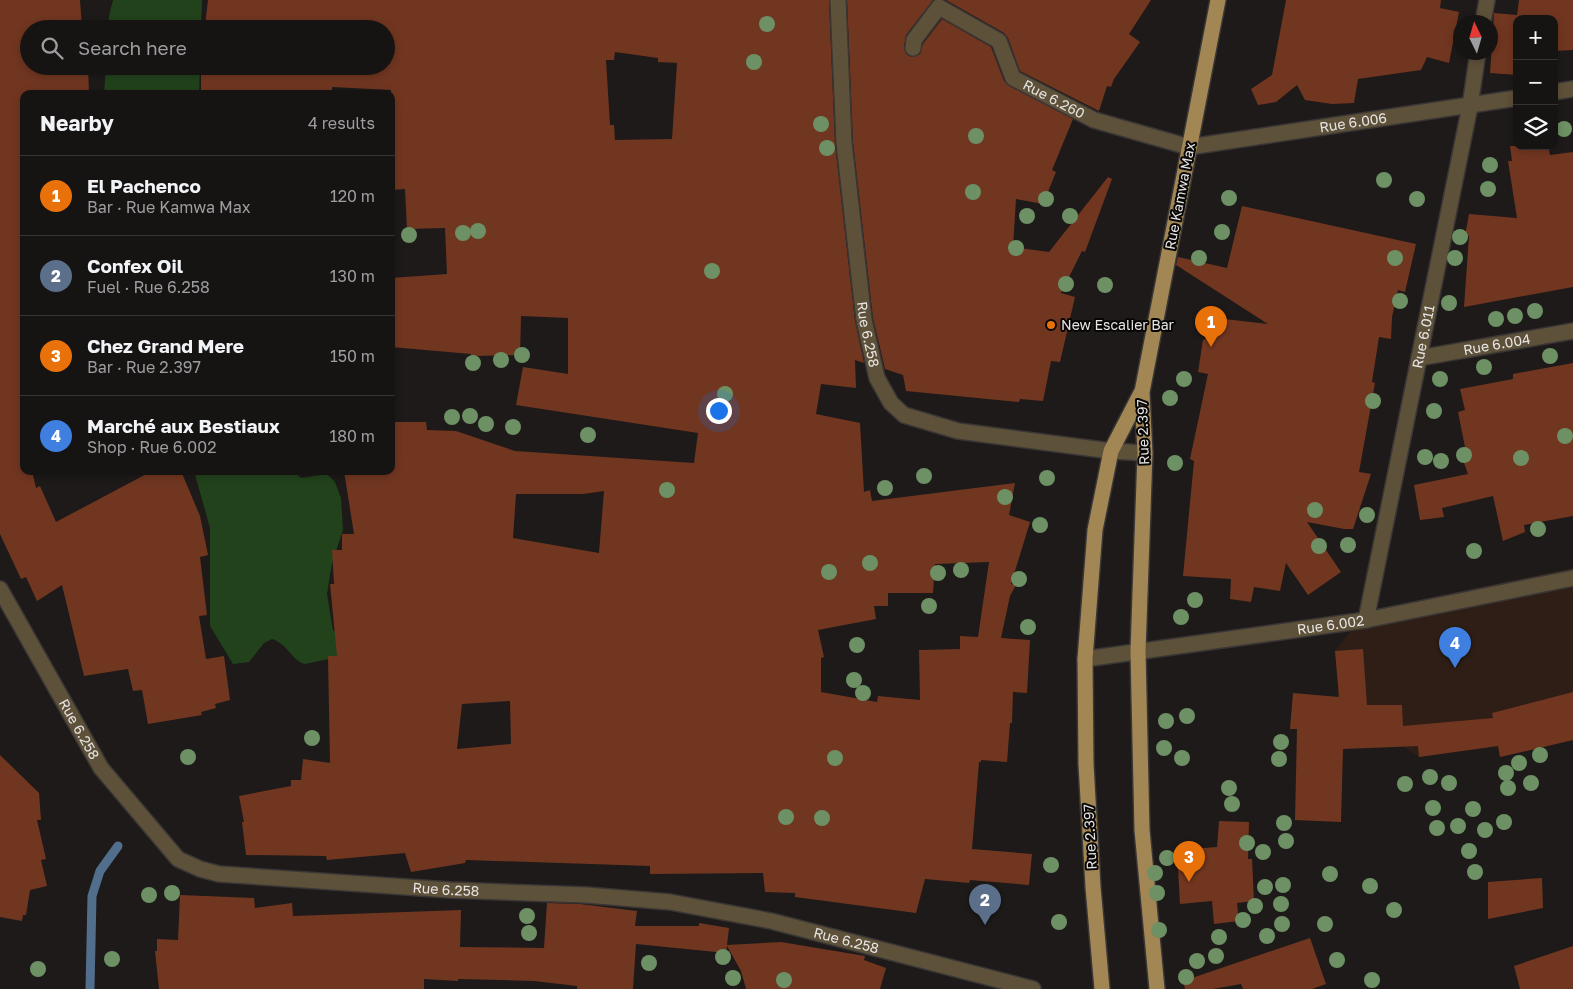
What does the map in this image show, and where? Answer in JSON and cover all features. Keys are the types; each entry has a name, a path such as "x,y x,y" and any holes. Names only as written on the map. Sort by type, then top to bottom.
{"main road":[{"name":"Rue Kamwa Max","path":"1142,392 1218,0"},
{"name":"Rue 2.397","path":"1102,989 1093,887 1086,764 1085,659 1096,530 1111,451 1142,392"},
{"name":"Rue 2.397","path":"1142,392 1146,453 1138,651 1142,830 1157,989"}],"street":[{"name":"Rue 6.258","path":"838,0 844,143 864,320 877,378 891,403 904,415 958,431 1111,451 1146,453"},
{"path":"1484,15 1487,0"},
{"name":"Rue 6.260","path":"913,48 914,40 938,7 999,41 1013,78 1094,120 1189,147"},
{"name":"Rue 6.011","path":"1366,620 1470,106 1477,60"},
{"path":"1558,91 1573,89"},
{"name":"Rue 6.006","path":"1189,147 1513,99"},
{"name":"Rue 6.004","path":"1419,358 1573,330"},
{"name":"Rue 6.002","path":"1085,659 1366,620 1573,578"},
{"name":"Rue 6.258","path":"0,589 101,768 178,859 200,869 219,874 258,877 450,890 586,894 670,902 771,921 1033,989"}],"shaded area":[{"path":"1573,568 1573,740 1500,757 1498,746 1419,757 1404,747 1372,748 1372,725 1337,704 1338,686 1335,651 1366,611"}],"green space":[{"path":"113,0 202,0 201,20 109,20"},
{"path":"105,75 200,75 199,90 104,90"},
{"path":"195,475 298,475 301,478 328,475 335,482 341,498 343,530 332,563 327,594 333,630 351,644 343,656 305,664 297,660 282,645 272,639 264,643 249,662 233,664 210,626 210,528"}],"building":[{"path":"0,0 80,0 81,20 20,20 20,75 88,75 89,90 20,90 20,475 33,475 36,488 40,486 56,522 144,475 183,475 200,516 208,555 200,557 207,615 199,616 206,659 224,656 230,700 215,704 216,708 201,712 202,715 148,724 142,690 133,691 128,669 84,676 62,585 37,601 26,577 21,579 0,534"},
{"path":"208,0 829,0 835,144 855,321 864,363 855,360 856,388 821,384 816,414 860,423 864,492 870,490 872,501 1015,483 1009,515 1030,522 1011,584 1016,585 1010,596 1001,638 1030,640 1027,693 1013,692 1012,723 1010,723 1007,762 981,760 979,762 972,849 1032,854 1029,885 970,880 969,883 925,879 916,913 795,897 795,893 765,892 763,873 650,874 650,866 466,860 465,863 411,872 405,853 327,860 326,856 246,855 242,822 244,822 239,796 291,786 291,780 301,780 303,759 330,763 328,656 337,656 330,584 334,584 332,550 342,550 342,534 354,534 345,475 395,475 395,422 426,422 427,430 456,431 515,451 694,463 698,433 516,405 523,367 568,374 568,318 521,316 520,355 471,356 471,354 395,347 395,278 447,274 445,228 407,229 405,189 395,190 395,90 332,87 332,90 201,90 201,75 395,75 395,20 206,20","holes":["615,52 658,58 658,62 677,63 672,139 615,140 614,125 610,125 606,60 614,60","604,491 599,553 513,538 516,494 583,494","989,562 978,637 960,636 960,649 919,650 920,700 878,696 877,702 821,692 821,658 824,657 818,630 876,619 874,606 888,606 888,593 933,593 935,564","510,701 511,744 457,749 462,704"]},
{"path":"847,0 933,0 906,35 904,47 907,55 912,57 920,54 923,44 942,19 991,47 1004,81 1009,86 1073,119 1052,170 1056,172 1043,204 1016,199 1013,247 1049,252 1108,177 1112,179 1085,252 1082,251 1061,293 1075,297 1060,362 1051,361 1043,401 1020,399 1019,402 906,391 903,375 885,369 873,318 853,142"},
{"path":"946,0 1151,0 1129,34 1140,42 1114,79 1111,87 1107,86 1099,111 1020,71 1008,38 1004,33"},
{"path":"1286,0 1441,0 1440,8 1459,12 1458,15 1453,15 1453,43 1449,63 1427,57 1421,70 1358,79 1354,103 1332,104 1305,100 1297,85 1276,102 1258,105 1251,89 1272,75"},
{"path":"1519,0 1573,0 1573,50 1558,51 1558,15 1517,15"},
{"path":"1494,13 1517,15 1513,15 1513,75 1490,73 1491,60 1498,60 1498,15 1494,15"},
{"path":"1510,146 1513,146 1513,150 1549,150 1550,155 1573,152 1573,287 1464,307 1469,236 1465,236 1469,214 1517,218 1508,161 1512,161"},
{"path":"1242,206 1416,244 1405,292 1398,290 1392,317 1391,339 1379,337 1372,382 1375,383 1359,472 1371,474 1353,529 1307,522 1341,572 1308,595 1286,563 1280,591 1254,587 1251,602 1230,599 1231,579 1183,576 1194,461 1190,459 1208,374 1198,372 1203,340 1214,335 1207,317 1268,324 1176,265 1178,257 1227,268"},
{"path":"1573,363 1573,516 1524,525 1525,532 1503,541 1493,496 1442,508 1444,517 1420,520 1414,485 1468,474 1464,463 1468,462 1458,412 1465,410 1460,389 1513,379 1513,374"},
{"path":"1363,649 1367,705 1402,705 1403,726 1493,718 1492,713 1573,692 1573,740 1500,757 1498,746 1419,757 1418,746 1343,749 1341,822 1295,820 1297,729 1290,729 1293,693 1339,697 1335,651"},
{"path":"0,755 39,793 41,820 37,820 46,859 41,860 47,886 30,890 26,915 23,915 22,921 0,917"},
{"path":"1219,821 1249,822 1248,859 1252,859 1254,901 1237,903 1239,921 1214,924 1212,901 1180,904 1177,850 1217,847"},
{"path":"1542,878 1543,908 1488,919 1488,882"},
{"path":"180,895 254,898 255,908 292,903 293,916 461,910 460,947 544,948 547,903 580,904 637,911 635,926 699,926 699,923 729,928 727,945 781,942 865,956 864,960 886,968 880,989 746,989 741,971 727,946 726,953 636,944 633,989 577,989 577,986 534,981 424,979 424,989 159,989 155,951 157,951 157,939 178,940"},
{"path":"1310,938 1326,984 1312,989 1243,989 1241,984 1213,989 1185,989 1183,981"},
{"path":"1573,946 1573,989 1520,989 1514,966"}],"waterway":[{"path":"90,989 92,896 100,871 118,846"}],"place":[{"name":"New Escalier Bar","path":"1051,325"},
{"name":"El Pachenco","path":"1211,347"},
{"name":"Marché aux Bestiaux","path":"1455,668"},
{"name":"Chez Grand Mere","path":"1189,882"},
{"name":"Confex Oil","path":"985,925"}]}
